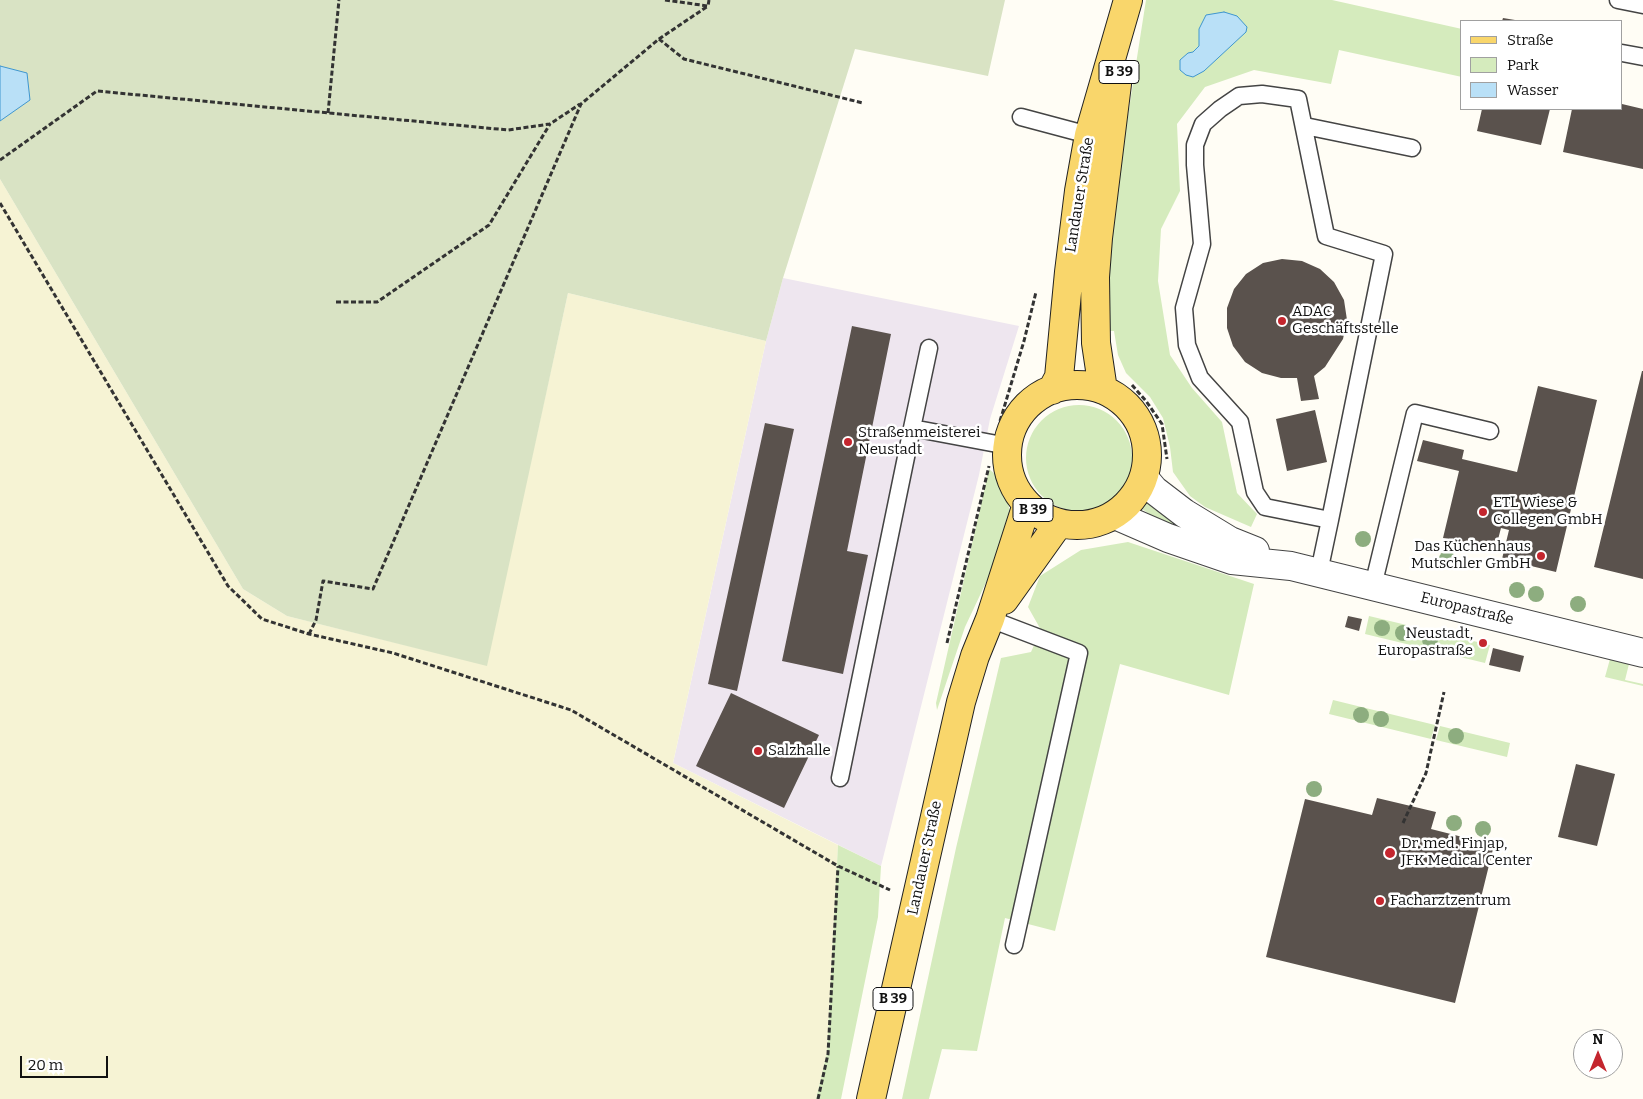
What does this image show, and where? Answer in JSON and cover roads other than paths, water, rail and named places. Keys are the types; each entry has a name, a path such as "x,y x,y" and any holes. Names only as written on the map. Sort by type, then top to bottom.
{"main road":[{"name":"Landauer Straße","path":"1116,385 1096,343 1095,277 1098,238 1100,138 1127,2"},
{"name":"Landauer Straße","path":"1052,390 1059,376 1064,341 1069,272 1079,191 1100,138"},
{"name":"B 39","path":"1069,385 1116,385 1122,401 1136,416 1145,436 1148,457 1144,478 1133,499 1115,515 1088,524 1059,523 1036,512 1027,504 1017,490 1010,476 1008,460 1001,443 1023,410 1036,398 1052,390 1069,385"},
{"name":"Landauer Straße","path":"871,1099 960,702 975,656 990,620 1027,504"},
{"name":"Landauer Straße","path":"990,620 1059,523"}],"street":[{"name":"Europastraße","path":"1144,478 1154,490 1184,513 1222,537 1291,566"},
{"name":"Europastraße","path":"1115,515 1168,538 1232,560 1291,566 1319,572 1643,653"}],"lane":[{"path":"1618,0 1643,5"},
{"path":"1623,53 1643,58"},
{"path":"1319,572 1330,520 1384,254 1326,236 1298,99 1262,94 1239,96 1203,124 1195,145 1202,244 1184,308 1187,346 1200,378 1240,422 1255,492 1265,506 1330,520"},
{"path":"1021,117 1100,138"},
{"path":"1305,126 1412,148"},
{"path":"840,778 929,348"},
{"path":"1373,586 1415,413 1490,431"},
{"path":"912,428 1001,443"},
{"path":"990,620 1079,654 1014,945"}],"water":[{"path":"1224,12 1237,16 1247,27 1246,32 1204,71 1193,77 1186,75 1180,70 1180,60 1199,46 1199,29 1206,15"},
{"path":"0,66 27,73 30,100 0,121"}],"place":[{"name":"ADAC Geschäftsstelle","path":"1282,321"},
{"name":"Straßenmeisterei Neustadt","path":"848,442"},
{"name":"ETL Wiese & Collegen GmbH","path":"1483,512"},
{"name":"Das Küchenhaus Mutschler GmbH","path":"1541,556"},
{"name":"Neustadt, Europastraße","path":"1483,643"},
{"name":"Salzhalle","path":"758,751"},
{"name":"Dr. med. Finjap, JFK Medical Center","path":"1390,853"},
{"name":"Facharztzentrum","path":"1380,901"}]}
